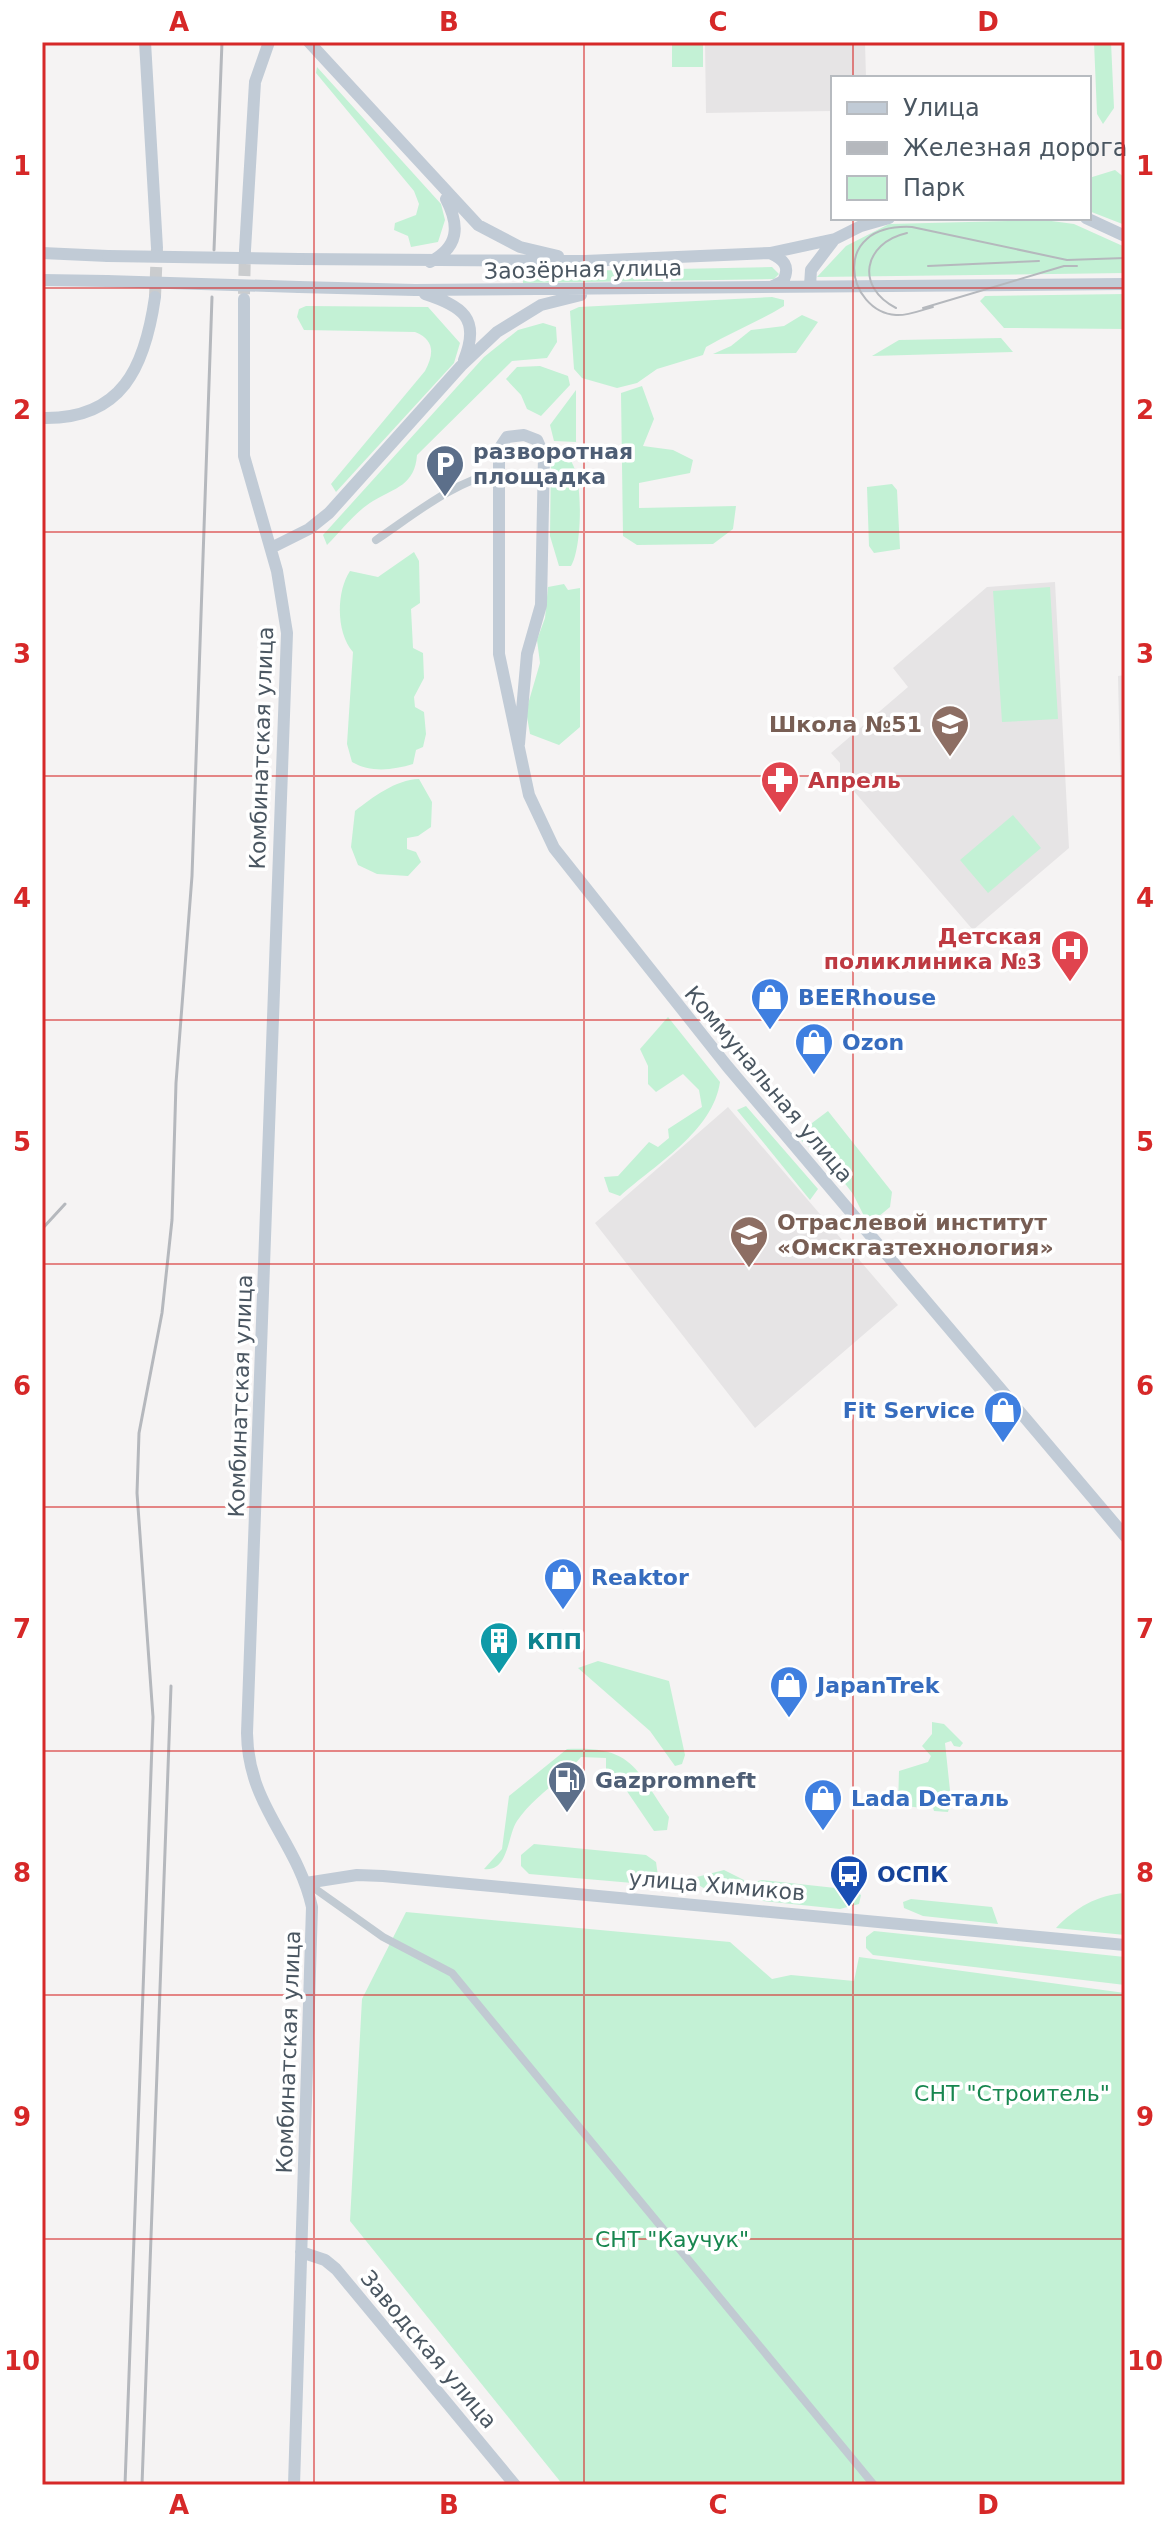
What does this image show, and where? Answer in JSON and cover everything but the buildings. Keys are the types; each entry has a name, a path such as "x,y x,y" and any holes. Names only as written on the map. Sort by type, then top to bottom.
{"main road":[{"path":"145,42 157,248"},
{"path":"245,250 255,82 269,42"},
{"path":"309,42 441,189 478,225 498,238 546,254 585,261"},
{"path":"428,263 448,250 455,239 455,218 441,189"},
{"name":"Заозёрная улица","path":"42,253 428,263 585,261 770,253 835,239 882,220"},
{"path":"1090,220 1125,236"},
{"path":"810,286 811,270 835,239"},
{"path":"770,253 783,260 786,266 783,281 773,286"},
{"name":"Заозёрная улица","path":"42,280 415,290 1125,284"},
{"path":"271,548 309,529 329,513 461,366 522,314 541,305 605,289"},
{"path":"415,290 450,302 462,311 469,322 471,336 461,366"},
{"path":"42,418 84,415 97,410 118,393 146,345 155,297"},
{"name":"Комбинатская улица","path":"244,299 244,456 271,548 287,633 247,1754 260,1801 306,1883 313,1930 294,2485"},
{"name":"Коммунальная улица","path":"519,744 527,654 541,605 544,456 537,440 524,435 507,437 499,449 499,654 529,795 538,820 584,891 916,1291 1125,1536"},
{"name":"улица Химиков","path":"306,1883 357,1875 383,1876 1125,1945"},
{"name":"Заводская улица","path":"301,2252 325,2260 336,2269 515,2485"}],"street":[{"path":"376,540 446,492 480,476 499,472"},
{"path":"306,1883 383,1937 452,1973 874,2485"}],"shaded area":[{"path":"705,42 865,42 866,76 831,76 831,111 706,113"},
{"name":"Школа №51","path":"1055,582 1069,848 973,930 840,775 840,763 831,753 908,687 893,668 987,587"},
{"path":"1125,675 1125,897 1123,897 1118,676"},
{"name":"Отраслевой институт «Омскгазтехнология»","path":"728,1107 898,1305 755,1428 595,1223"}],"green space":[{"path":"672,42 703,42 703,67 672,67"},
{"path":"1094,42 1111,42 1114,108 1103,124 1097,114"},
{"path":"317,67 441,204 445,220 438,242 411,247 408,236 394,230 395,223 416,215 419,204 414,191 316,73"},
{"path":"1115,170 1125,178 1125,225 1091,212 1091,177"},
{"path":"1044,220 1074,224 1125,247 1125,273 817,277 846,246 889,224"},
{"path":"772,267 779,274 774,279 523,283 523,272"},
{"path":"1125,294 1125,329 1004,328 980,301 985,296"},
{"path":"772,297 784,300 784,306 706,347 703,355 657,369 637,383 617,388 582,378 574,369 570,311 579,307"},
{"path":"306,306 428,307 460,343 454,363 336,492 331,484 425,371 431,348 422,335 415,332 304,330 297,317 299,309"},
{"path":"802,315 818,322 796,353 713,354 731,346 751,330 784,326"},
{"path":"543,323 556,327 557,342 547,358 512,361 417,455 408,479 361,510 327,545 323,535 484,357 518,330"},
{"path":"1001,338 1013,352 872,356 899,340"},
{"path":"540,366 568,376 570,385 541,416 527,409 521,395 506,379 517,367"},
{"path":"642,386 654,419 643,446 673,450 693,460 690,473 639,483 639,508 736,506 733,529 713,544 637,545 623,536 621,393"},
{"path":"576,390 576,442 554,441 550,425"},
{"path":"560,452 575,468 578,481 580,513 575,557 571,566 559,566 550,536 551,458"},
{"path":"892,484 897,490 900,549 874,553 869,546 867,487"},
{"path":"414,552 419,561 420,603 411,609 413,648 423,653 424,678 414,697 415,707 424,712 426,734 423,747 416,750 413,764 390,769 367,768 352,762 347,744 353,652 341,624 342,590 350,571 378,577"},
{"path":"564,584 568,590 580,588 580,727 559,745 530,734 526,711 540,663 537,640 545,618 548,587"},
{"path":"1050,587 1058,719 1002,722 993,591"},
{"path":"419,779 432,802 431,827 418,836 407,838 407,849 416,852 421,862 408,876 377,874 358,865 351,847 355,811 393,786"},
{"path":"1013,815 1041,848 988,893 960,860"},
{"path":"668,1017 720,1082 715,1100 695,1131 620,1196 609,1192 604,1177 618,1176 649,1142 658,1147 669,1138 668,1129 702,1107 699,1090 683,1074 656,1092 648,1084 648,1066 640,1049"},
{"path":"746,1106 818,1189 810,1200 737,1110"},
{"path":"828,1111 892,1192 890,1207 872,1222 867,1222 853,1194 830,1164 798,1138 800,1132"},
{"path":"598,1661 669,1681 685,1755 682,1764 675,1766 650,1731 578,1668"},
{"path":"932,1722 944,1724 963,1743 960,1747 954,1746 951,1741 945,1743 951,1800 948,1812 934,1811 929,1795 922,1808 898,1805 899,1771 928,1762 931,1756 922,1746 932,1734"},
{"path":"567,1749 606,1751 630,1764 669,1817 667,1830 654,1831 620,1781 606,1774 606,1758 581,1757 517,1821 498,1865 484,1869 502,1849 509,1796"},
{"path":"534,1844 646,1855 656,1862 658,1876 654,1882 644,1884 529,1874 521,1866 521,1855"},
{"path":"724,1870 744,1880 743,1893 738,1896 710,1892 689,1879"},
{"path":"762,1880 854,1890 861,1895 859,1904 840,1909 763,1901 754,1891 754,1882"},
{"path":"1125,1893 1125,1935 1056,1928 1087,1904 1105,1896"},
{"path":"911,1899 992,1907 998,1924 923,1916 904,1908 903,1902"},
{"name":"СНТ \"Каучук\"","path":"406,1912 730,1942 772,1979 791,1975 854,1981 859,1957 1125,1993 1125,2485 563,2485 350,2221 362,1999"},
{"path":"874,1931 1125,1957 1125,1985 873,1955 866,1948 866,1937"}],"tunnel":[{"path":"155,297 157,248"},
{"path":"244,294 245,250"}],"tram line":[{"path":"933,307 896,315 879,310 866,299 857,285 854,268 857,252 867,239 885,230 912,227 1067,260 1125,258"},
{"path":"896,308 874,289 870,266 881,246 907,233"},
{"path":"928,266 1039,261"},
{"path":"923,308 1064,266 1077,266"}],"railway":[{"path":"214,250 222,42"},
{"path":"125,2485 153,1717 137,1493 139,1433 162,1313 172,1220 176,1083 192,876 212,297"},
{"path":"42,1229 65,1204"},
{"path":"142,2485 171,1686"}],"place":[{"name":"разворотная площадка","path":"445,498"},
{"name":"Школа №51","path":"950,758"},
{"name":"Апрель","path":"780,814"},
{"name":"Детская поликлиника №3","path":"1070,983"},
{"name":"BEERhouse","path":"770,1031"},
{"name":"Ozon","path":"814,1076"},
{"name":"Отраслевой институт «Омскгазтехнология»","path":"749,1269"},
{"name":"Fit Service","path":"1003,1444"},
{"name":"Reaktor","path":"563,1611"},
{"name":"КПП","path":"499,1675"},
{"name":"JapanTrek","path":"789,1719"},
{"name":"Gazpromneft","path":"567,1814"},
{"name":"Lada Dеталь","path":"823,1832"},
{"name":"ОСПК","path":"849,1908"}],"park label":[{"name":"СНТ \"Строитель\"","path":"1012,2093"}]}
